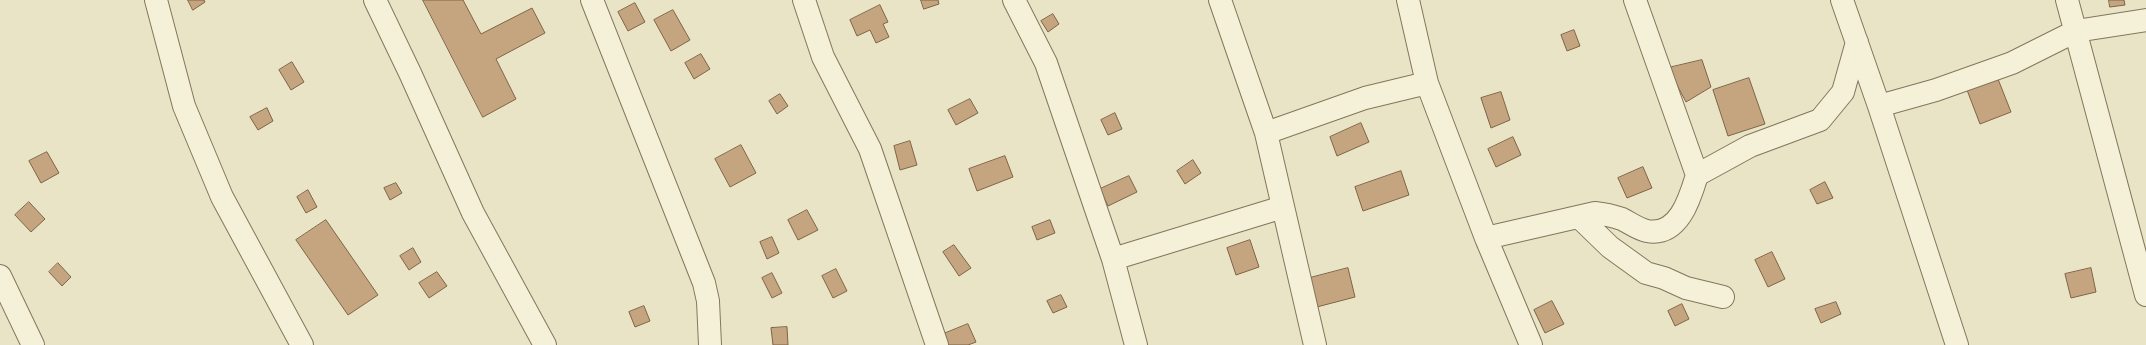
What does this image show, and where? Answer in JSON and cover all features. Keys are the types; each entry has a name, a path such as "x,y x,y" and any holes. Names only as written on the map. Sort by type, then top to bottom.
{"street":[{"path":"156,0 184,106 222,197 302,345"},
{"path":"375,0 410,73 473,213 545,345"},
{"path":"592,0 704,284 708,301 710,345"},
{"path":"804,0 823,57 870,149 938,345"},
{"path":"1014,0 1046,63 1113,259 1136,345"},
{"path":"1220,0 1266,133 1314,345"},
{"path":"1408,0 1427,83 1486,238 1531,345"},
{"path":"1486,238 1595,213 1608,214 1646,231 1660,231 1677,220 1688,204 1697,175 1635,0"},
{"path":"1842,0 1879,106 1957,345"},
{"path":"2067,0 2146,295"},
{"path":"1879,106 1936,90 2012,63 2076,31 2146,20"},
{"path":"1697,175 1750,146 1820,120 1843,92 1857,42"},
{"path":"1266,133 1365,98 1427,83"},
{"path":"1113,259 1283,207"},
{"path":"1579,217 1610,247 1646,273 1664,278 1686,288 1723,297"},
{"path":"0,276 33,345"}],"building":[{"path":"188,0 204,0 205,2 193,10"},
{"path":"423,0 463,0 481,34 532,8 545,33 496,59 516,99 483,117"},
{"path":"921,0 938,0 939,4 924,9"},
{"path":"2109,0 2124,0 2125,5 2110,7"},
{"path":"635,3 645,22 628,31 618,12"},
{"path":"880,5 888,22 883,24 889,37 876,43 870,30 857,36 850,20"},
{"path":"673,10 690,40 671,51 654,20"},
{"path":"1053,14 1059,24 1048,32 1041,21"},
{"path":"1574,30 1580,46 1567,51 1561,35"},
{"path":"701,54 710,69 694,79 685,63"},
{"path":"1702,60 1711,87 1686,102 1668,68"},
{"path":"292,62 304,82 291,90 279,70"},
{"path":"1749,78 1765,124 1728,136 1713,90"},
{"path":"1998,79 2011,112 1980,124 1967,90"},
{"path":"1501,92 1510,120 1491,128 1481,98"},
{"path":"780,94 788,106 777,114 769,101"},
{"path":"970,99 978,113 956,125 948,110"},
{"path":"267,108 273,121 258,130 250,117"},
{"path":"1115,113 1122,129 1108,135 1101,120"},
{"path":"1361,123 1369,142 1337,156 1330,137"},
{"path":"1513,137 1521,155 1496,167 1488,149"},
{"path":"910,141 917,165 900,170 894,146"},
{"path":"741,145 756,173 730,187 715,159"},
{"path":"47,152 59,173 41,183 29,161"},
{"path":"1005,156 1013,177 977,191 969,169"},
{"path":"1193,160 1201,173 1185,184 1177,171"},
{"path":"1643,167 1652,188 1627,198 1618,178"},
{"path":"1401,171 1409,195 1363,211 1355,187"},
{"path":"1129,176 1137,192 1108,206 1100,189"},
{"path":"1825,182 1833,198 1817,204 1810,190"},
{"path":"396,183 402,193 390,200 384,188"},
{"path":"308,190 317,207 306,213 297,197"},
{"path":"29,202 45,219 31,232 15,215"},
{"path":"807,210 818,230 798,240 788,220"},
{"path":"326,220 378,295 348,315 296,240"},
{"path":"1050,220 1055,233 1037,240 1032,227"},
{"path":"772,237 779,253 767,259 760,242"},
{"path":"1250,240 1259,267 1236,275 1227,248"},
{"path":"954,245 971,268 959,276 943,252"},
{"path":"413,248 421,262 409,270 400,256"},
{"path":"1772,252 1785,279 1768,287 1755,260"},
{"path":"58,263 71,277 62,286 49,272"},
{"path":"1348,268 1355,297 1313,308 1306,279"},
{"path":"2091,268 2096,292 2071,298 2065,274"},
{"path":"836,269 847,291 833,298 822,276"},
{"path":"437,272 447,286 429,298 419,283"},
{"path":"772,273 782,293 772,298 762,278"},
{"path":"1061,295 1067,307 1053,313 1047,301"},
{"path":"1552,301 1564,324 1545,333 1534,310"},
{"path":"1836,302 1841,314 1821,323 1815,309"},
{"path":"1682,304 1689,319 1675,326 1668,311"},
{"path":"644,306 650,321 635,327 629,312"},
{"path":"968,324 976,342 968,345 946,345 941,335"},
{"path":"787,327 788,345 773,345 771,328"}]}
